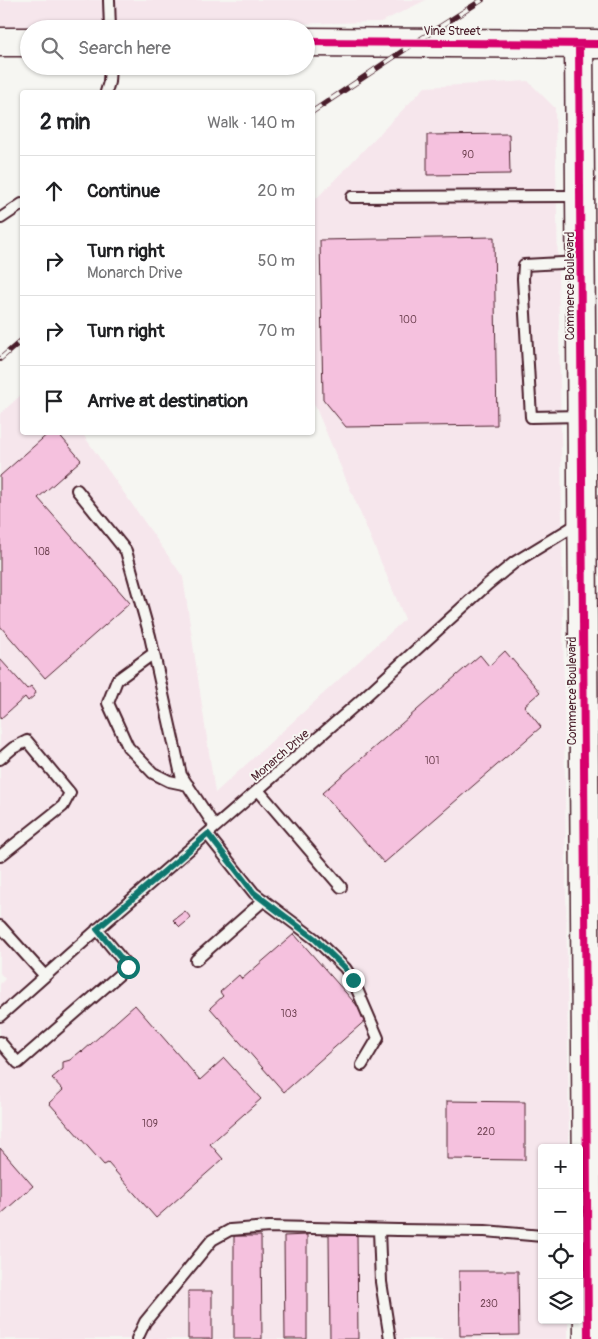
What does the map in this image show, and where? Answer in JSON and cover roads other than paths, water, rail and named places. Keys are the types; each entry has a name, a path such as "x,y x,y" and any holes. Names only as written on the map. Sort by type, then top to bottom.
{"street":[{"path":"0,42 20,42"},
{"name":"Vine Street","path":"315,42 589,44"},
{"name":"Commerce Boulevard","path":"589,44 580,196 585,360 582,416 582,521 592,985 592,1133 583,1239 591,1326"}],"lane":[{"path":"108,0 109,20"},
{"path":"107,90 109,75"},
{"path":"352,197 580,196"},
{"path":"2,218 20,205"},
{"path":"581,262 524,265 523,279 531,417 582,416"},
{"path":"78,490 126,551 150,636 181,775 211,830 254,893 315,939 345,968 353,980 378,1038 362,1065"},
{"name":"Monarch Drive","path":"0,1016 97,929 360,702 488,584 515,562 582,521"},
{"path":"154,653 117,680 108,703 128,747 153,773 169,781 188,785"},
{"path":"0,759 13,748 27,741 70,794 63,806 0,856"},
{"path":"258,790 340,887"},
{"path":"196,960 264,900"},
{"path":"0,926 45,976"},
{"path":"0,1042 18,1063 128,967 97,929"},
{"path":"137,1339 145,1322 212,1240 230,1230 269,1227 485,1231 538,1236"},
{"path":"379,1230 381,1282 390,1339"}],"railway":[{"path":"315,110 482,0"},
{"path":"0,359 20,342"}]}
